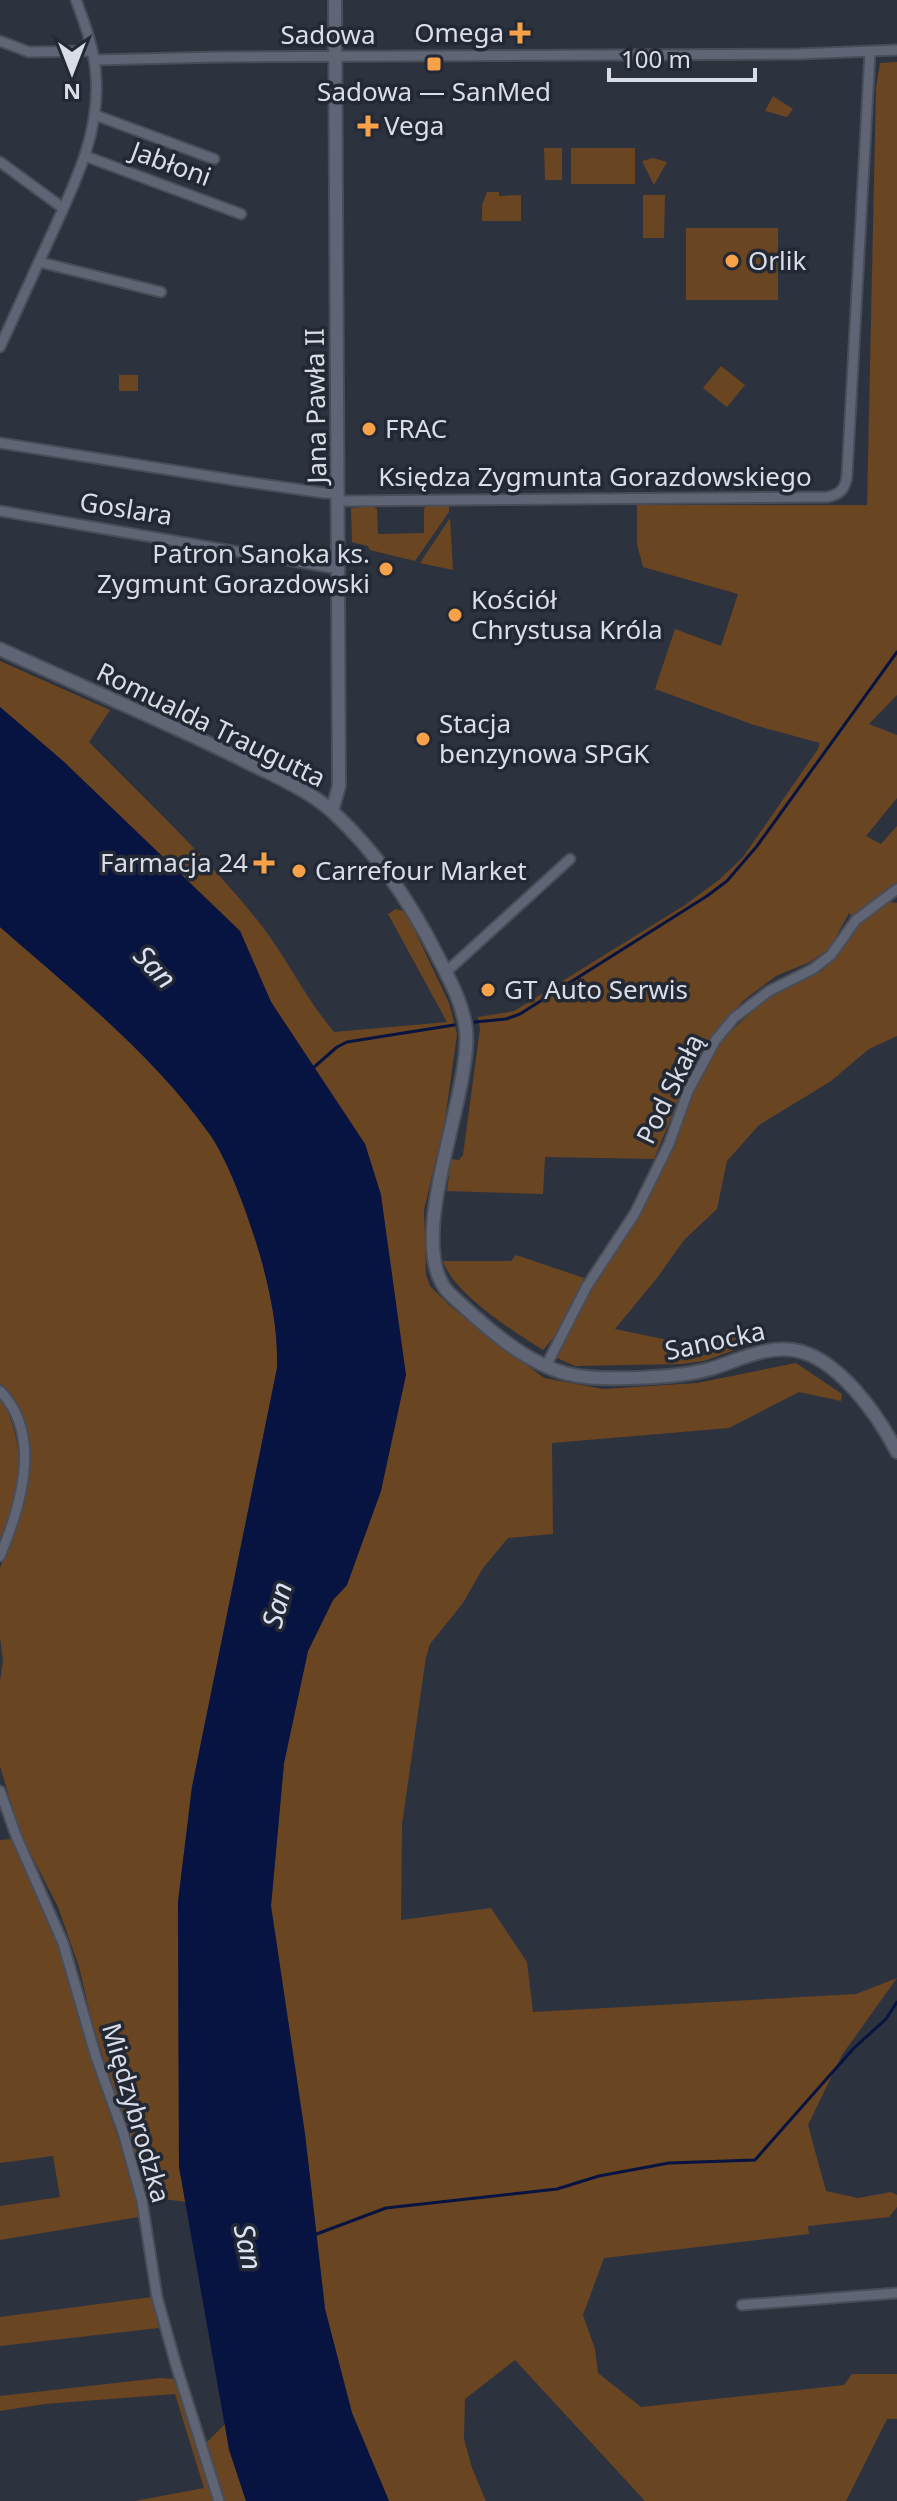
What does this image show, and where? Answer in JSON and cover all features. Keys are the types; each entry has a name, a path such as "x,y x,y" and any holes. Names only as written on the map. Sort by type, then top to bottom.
{"street":[{"path":"0,347 85,156 95,115 97,82 93,56 76,0"},
{"name":"Jana Pawła II","path":"332,811 339,786 335,0"},
{"name":"Sadowa","path":"0,41 29,52 93,56 335,57 897,50"},
{"name":"Księdza Zygmunta Gorazdowskiego","path":"339,497 827,497 836,496 842,491 847,475 870,52"},
{"path":"95,115 214,159"},
{"name":"Jabłoni","path":"85,156 241,214"},
{"path":"0,162 63,208"},
{"path":"39,262 161,292"},
{"path":"0,443 339,497"},
{"name":"Goslara","path":"0,511 339,569"},
{"name":"Romualda Traugutta","path":"0,649 203,741 301,790 332,811 372,853 400,889 446,972 464,1016 466,1052 437,1200 433,1249 435,1271 447,1291 477,1317 508,1342 546,1366"},
{"path":"446,972 570,859"},
{"name":"Pod Skałą","path":"546,1366 587,1286 635,1213 669,1144 688,1091 715,1041 734,1018 769,991 813,969 831,955 856,920 897,889"},
{"name":"Sanocka","path":"546,1366 590,1377 678,1375 770,1350 803,1352 822,1362 857,1393 885,1429 897,1452"},
{"path":"0,1391 16,1415 22,1438 24,1467 15,1519 0,1556"},
{"name":"Międzybrodzka","path":"0,1791 63,1943 96,2057 123,2132 142,2201 157,2297 219,2501"},
{"path":"742,2305 897,2293"}],"shaded area":[{"path":"897,62 897,695 869,724 897,735 897,798 866,836 881,844 897,826 897,885 853,918 849,913 830,948 810,962 776,976 743,1001 709,1040 679,1099 654,1159 545,1157 543,1194 447,1191 451,1159 459,1160 463,1155 480,1029 478,1017 514,1011 685,905 720,879 743,857 818,749 820,743 754,725 655,689 675,629 721,646 738,594 643,567 637,544 637,505 867,505 876,88 880,63"},
{"path":"773,96 793,109 787,117 765,111"},
{"path":"544,148 562,148 562,180 545,180"},
{"path":"571,148 635,148 635,184 571,184"},
{"path":"653,158 667,162 654,185 642,161"},
{"path":"487,192 499,192 499,196 521,195 521,221 482,221 482,205"},
{"path":"643,195 665,195 664,238 643,238"},
{"name":"Orlik","path":"686,228 778,228 778,300 686,300"},
{"path":"721,366 745,385 727,407 703,388"},
{"path":"119,375 138,375 138,391 119,391"},
{"path":"428,504 449,504 449,512 415,561 370,550 368,546 352,542 351,508 372,506 377,509 378,534 424,533 424,509"},
{"path":"450,518 453,570 420,563"},
{"path":"0,661 110,710 89,742 176,829 238,897 268,934 334,1032 447,1022 388,914 396,909 406,912 449,1003 457,1034 445,1120 424,1210 426,1275 430,1286 450,1306 544,1378 603,1389 697,1383 796,1363 842,1394 841,1401 799,1392 729,1428 552,1443 553,1534 508,1538 430,1644 402,1824 401,1920 491,1908 527,1962 533,2012 856,1994 897,1978 842,2055 808,2125 826,2191 858,2198 891,2192 897,2195 897,2207 889,2217 808,2226 809,2234 604,2258 583,2315 595,2349 598,2373 641,2407 844,2385 852,2374 897,2374 897,2419 887,2419 846,2501 645,2501 515,2360 465,2399 464,2439 486,2501 389,2501 352,2413 325,2309 305,2134 271,1906 284,1763 308,1651 333,1600 347,1585 357,1556 387,1250 381,1195 365,1144 271,1002 240,931 63,761 0,707"},
{"path":"889,902 897,903 897,1036 869,1049 831,1081 759,1125 727,1161 717,1209 684,1240 615,1329 687,1344 748,1325 762,1340 704,1361 682,1364 575,1366 557,1358 608,1257 640,1214 708,1061 728,1034 774,991 823,970 853,930"},
{"path":"0,927 139,1051 189,1106 211,1136 234,1181 254,1235 272,1304 275,1329 277,1368 192,1787 178,1902 179,2167 186,2202 148,2197 149,2224 79,1967 58,1907 20,1833 0,1766 0,1681 3,1661 0,1568 24,1501 29,1461 18,1409 7,1389 0,1384"},
{"path":"516,1255 584,1278 558,1332 543,1350 472,1299 449,1274 443,1261 511,1261"},
{"path":"0,1398 15,1434 18,1471 13,1509 0,1546"},
{"path":"14,1839 61,1949 91,2058 134,2186 139,2217 0,2240 0,2206 60,2197 53,2156 0,2163 0,1840"},
{"path":"152,2297 159,2328 0,2346 0,2317"},
{"path":"160,2378 175,2379 214,2501 135,2501 204,2488 175,2394 45,2404 0,2411 0,2396"},
{"path":"225,2424 229,2450 246,2501 224,2501 206,2443"}],"water":[{"name":"San","path":"0,707 63,761 240,931 271,1002 365,1144 381,1195 406,1375 381,1491 347,1585 333,1600 308,1651 284,1763 271,1906 305,2134 325,2309 352,2413 389,2501 246,2501 229,2449 179,2167 178,1902 192,1787 277,1368 274,1317 248,1217 227,1165 211,1136 189,1106 139,1051 0,927"}],"waterway":[{"path":"475,1022 506,1019 520,1014 727,881 757,846 897,652"},
{"path":"313,1068 347,1042 454,1025"},
{"path":"314,2235 386,2208 557,2189 599,2176 669,2163 755,2160 853,2049 886,2019 897,2002"}],"place":[{"name":"Omega","path":"520,33"},
{"name":"Sadowa — SanMed","path":"434,64"},
{"name":"Vega","path":"368,126"},
{"name":"Orlik","path":"732,261"},
{"name":"FRAC","path":"369,429"},
{"name":"Patron Sanoka ks. Zygmunt Gorazdowski","path":"386,569"},
{"name":"Kościół Chrystusa Króla","path":"455,615"},
{"name":"Stacja benzynowa SPGK","path":"423,739"},
{"name":"Farmacja 24","path":"264,863"},
{"name":"Carrefour Market","path":"299,871"},
{"name":"GT Auto Serwis","path":"488,990"}]}
